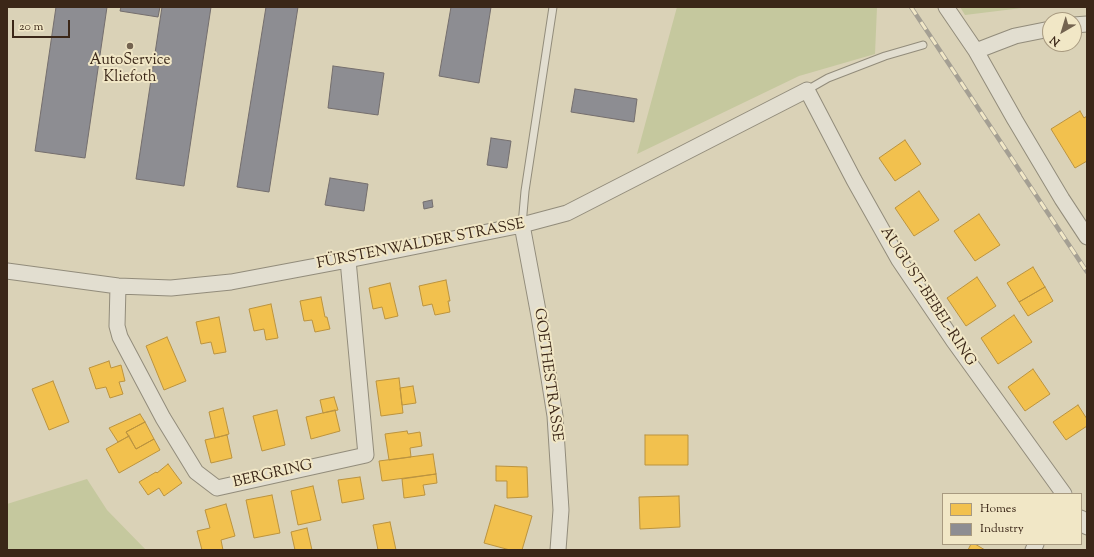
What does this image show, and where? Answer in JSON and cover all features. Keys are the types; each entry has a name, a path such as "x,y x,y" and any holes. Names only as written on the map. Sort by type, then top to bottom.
{"street":[{"path":"946,7 976,51 1062,199 1087,237"},
{"path":"976,51 1015,36 1042,31"},
{"name":"FÜRSTENWALDER STRASSE","path":"7,271 118,286 171,288 231,282 522,226 567,213 807,90"},
{"name":"AUGUST-BEBEL-RING","path":"807,90 854,180 899,260 953,340 1063,493"},
{"name":"GOETHESTRASSE","path":"522,226 539,316 555,416 561,510 558,550"},
{"name":"BERGRING","path":"118,286 117,326 120,337 163,418 196,472 217,488 366,455 348,260"}],"lane":[{"path":"522,226 525,190 553,7"},
{"path":"807,90 828,78 885,56 923,45"}],"green space":[{"path":"677,7 877,7 875,54 799,76 637,154"},
{"path":"960,7 1030,7 965,15"},
{"path":"87,479 107,510 146,550 7,550 7,504"}],"building: Homes":[{"path":"1080,111 1084,118 1087,116 1087,161 1075,168 1051,129"},
{"path":"905,140 921,164 895,181 879,158"},
{"path":"919,191 939,220 914,236 895,208"},
{"path":"979,214 1000,245 975,261 954,231"},
{"path":"1033,267 1045,287 1019,302 1007,283"},
{"path":"977,277 996,306 966,326 947,298"},
{"path":"446,280 450,301 448,301 450,312 435,315 432,304 423,306 419,286"},
{"path":"390,283 398,316 385,319 382,307 373,309 369,288"},
{"path":"1045,287 1053,301 1028,316 1019,302"},
{"path":"321,297 325,317 327,317 330,329 315,332 312,320 304,321 300,301"},
{"path":"271,304 278,338 266,340 264,329 254,331 249,309"},
{"path":"1014,315 1032,342 998,364 981,338"},
{"path":"219,317 226,352 214,354 211,342 201,344 196,322"},
{"path":"167,337 186,381 164,390 146,346"},
{"path":"109,361 111,368 121,365 125,381 119,382 123,394 110,398 106,387 96,389 89,368"},
{"path":"1033,369 1050,394 1025,411 1008,387"},
{"path":"399,378 403,413 381,416 376,381"},
{"path":"53,381 69,422 49,430 32,389"},
{"path":"413,386 416,403 402,405 400,388"},
{"path":"334,397 338,410 323,413 320,400"},
{"path":"1078,405 1087,419 1087,426 1066,440 1053,422"},
{"path":"223,408 229,434 215,438 209,412"},
{"path":"277,410 285,445 262,451 253,416"},
{"path":"335,410 340,431 311,439 306,417"},
{"path":"140,414 145,422 126,432 129,436 118,442 109,428"},
{"path":"145,422 154,439 136,449 126,432"},
{"path":"407,431 408,434 420,432 422,446 410,448 411,457 389,460 385,434"},
{"path":"227,435 232,458 211,463 205,440"},
{"path":"645,435 688,435 688,465 645,465"},
{"path":"129,436 136,449 154,439 160,450 119,473 106,449"},
{"path":"433,454 436,474 382,481 379,461"},
{"path":"168,464 182,483 164,496 159,488 148,495 139,482 156,472 157,473"},
{"path":"496,466 527,467 528,497 507,498 507,481 496,481"},
{"path":"436,474 437,483 423,485 425,495 404,498 402,479"},
{"path":"360,477 364,499 342,503 338,480"},
{"path":"313,486 321,520 298,525 291,491"},
{"path":"272,495 280,533 254,538 246,500"},
{"path":"679,496 680,527 640,529 639,497"},
{"path":"226,504 235,536 221,540 223,550 202,550 197,531 210,528 205,510"},
{"path":"495,505 532,516 522,550 510,550 484,543"},
{"path":"390,522 396,550 378,550 373,525"},
{"path":"307,528 312,550 295,550 291,532"},
{"path":"970,545 977,545 985,550 968,550"}],"building: Industry":[{"path":"56,7 107,7 85,158 35,151"},
{"path":"121,7 160,7 158,17 120,11"},
{"path":"162,7 211,7 184,186 136,179"},
{"path":"266,7 298,7 269,192 237,187"},
{"path":"451,7 491,7 479,83 439,76"},
{"path":"333,66 384,73 378,115 328,108"},
{"path":"575,89 637,99 634,122 571,112"},
{"path":"491,138 511,141 507,168 487,165"},
{"path":"330,178 368,184 364,211 325,205"},
{"path":"432,200 433,207 424,209 423,202"}],"railway":[{"path":"911,7 1087,272"}],"place":[{"name":"AutoService Kliefoth","path":"130,46"}]}
